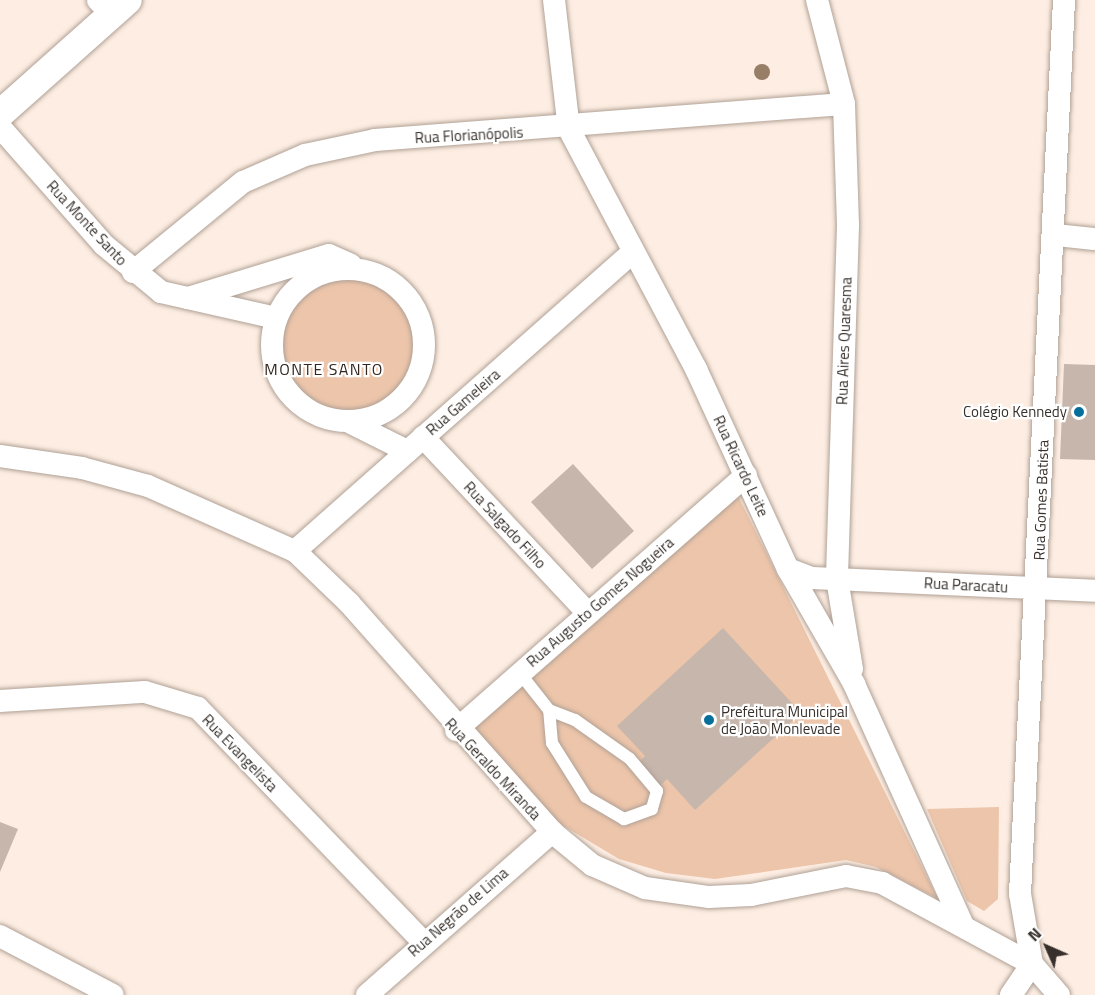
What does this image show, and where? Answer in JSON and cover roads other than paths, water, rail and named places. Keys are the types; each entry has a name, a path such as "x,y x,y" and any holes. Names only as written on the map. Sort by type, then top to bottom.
{"street":[{"name":"Rua Ricardo Leite","path":"554,0 569,129 746,476 788,569 854,684 962,922"},
{"name":"Rua Aires Quaresma","path":"817,0 844,104 848,226 837,579 854,684"},
{"name":"Rua Gomes Batista","path":"1032,964 1020,894 1039,589 1045,370 1056,235 1064,0"},
{"path":"0,114 112,5"},
{"name":"Rua Florianópolis","path":"133,272 243,182 306,155 375,140 569,129 844,104"},
{"name":"Rua Monte Santo","path":"0,127 133,272 161,292 276,318"},
{"path":"1056,235 1095,239"},
{"name":"Rua Gameleira","path":"295,551 633,253"},
{"path":"188,298 329,255 402,290 417,311 423,361 397,404 351,423"},
{"path":"357,269 308,280 289,296 276,318 271,343 285,391 325,419 351,423 415,444"},
{"name":"Rua Salgado Filho","path":"415,444 587,612"},
{"name":"Rua Geraldo Miranda","path":"0,456 82,468 148,486 295,551 349,603 456,730 552,832 592,865 645,888 709,897 751,895 846,876 882,883 962,922 1032,964"},
{"name":"Rua Augusto Gomes Nogueira","path":"456,730 587,612 746,476"},
{"name":"Rua Paracatu","path":"788,569 812,578 1095,591"},
{"name":"Rua Evangelista","path":"0,701 145,692 198,708 422,941"},
{"name":"Rua Negrão de Lima","path":"367,995 422,941 552,832"},
{"path":"0,936 86,990 113,995"},
{"path":"1011,995 1032,964 1059,995"}],"lane":[{"path":"519,672 549,710 575,720 630,759 657,791 652,809 624,819 586,797 552,742 549,710"}],"place":[{"name":"Colégio Kennedy","path":"1079,412"},
{"name":"Prefeitura Municipal de João Monlevade","path":"709,720"}],"district":[{"name":"MONTE SANTO","path":"324,369"}]}
